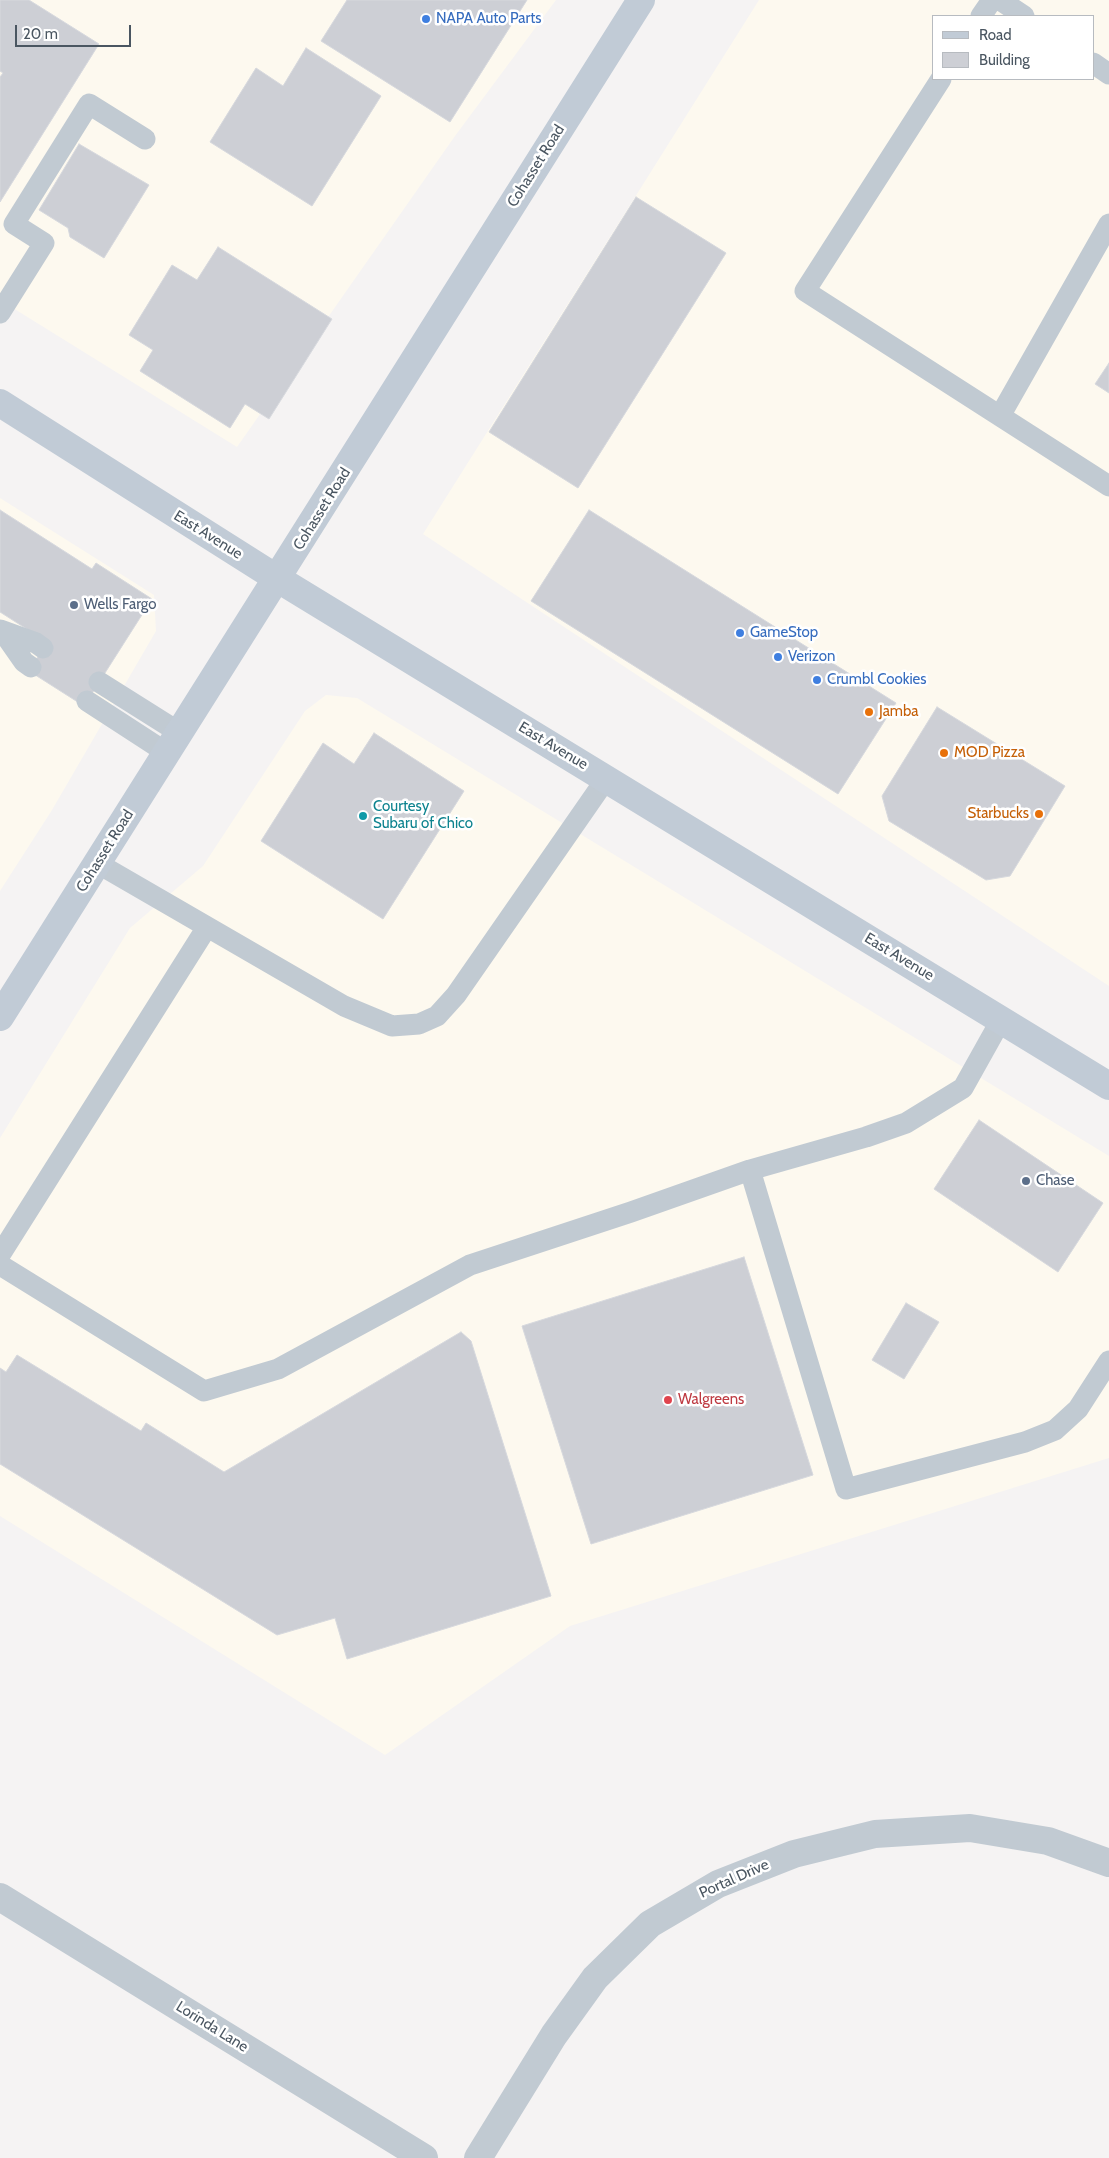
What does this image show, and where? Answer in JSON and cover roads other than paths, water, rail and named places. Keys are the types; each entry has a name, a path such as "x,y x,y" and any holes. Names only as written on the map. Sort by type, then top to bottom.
{"main road":[{"name":"Cohasset Road","path":"0,1017 278,579 641,0"},
{"name":"East Avenue","path":"3,410 1109,1086"}],"street":[{"name":"Portal Drive","path":"478,2158 554,2035 595,1978 650,1924 718,1884 794,1854 875,1834 970,1828 1048,1841 1109,1863"},
{"name":"Lorinda Lane","path":"0,1897 424,2158"}],"lane":[{"path":"982,15 992,0"},
{"path":"1000,0 1022,15"},
{"path":"1094,64 1109,74"},
{"path":"940,80 805,291 1109,486"},
{"path":"0,313 44,243 14,224 89,104 145,139"},
{"path":"1000,416 1109,224"},
{"path":"1,631 36,643 43,648"},
{"path":"1,631 24,662 31,667"},
{"path":"99,682 174,743"},
{"path":"87,701 174,743"},
{"path":"97,863 344,1006 392,1026 419,1024 436,1016 456,995 606,778"},
{"path":"0,1255 207,927"},
{"path":"0,1265 204,1391 278,1369 470,1265 750,1170 866,1137 906,1123 963,1088 1001,1020"},
{"path":"750,1170 846,1489 1025,1442 1055,1430 1078,1409 1109,1361"}],"place":[{"name":"NAPA Auto Parts","path":"426,19"},
{"name":"Wells Fargo","path":"74,605"},
{"name":"GameStop","path":"740,633"},
{"name":"Verizon","path":"778,657"},
{"name":"Crumbl Cookies","path":"817,680"},
{"name":"Jamba","path":"869,712"},
{"name":"MOD Pizza","path":"944,753"},
{"name":"Starbucks","path":"1039,814"},
{"name":"Courtesy Subaru of Chico","path":"363,816"},
{"name":"Chase","path":"1026,1181"},
{"name":"Walgreens","path":"668,1400"}]}
